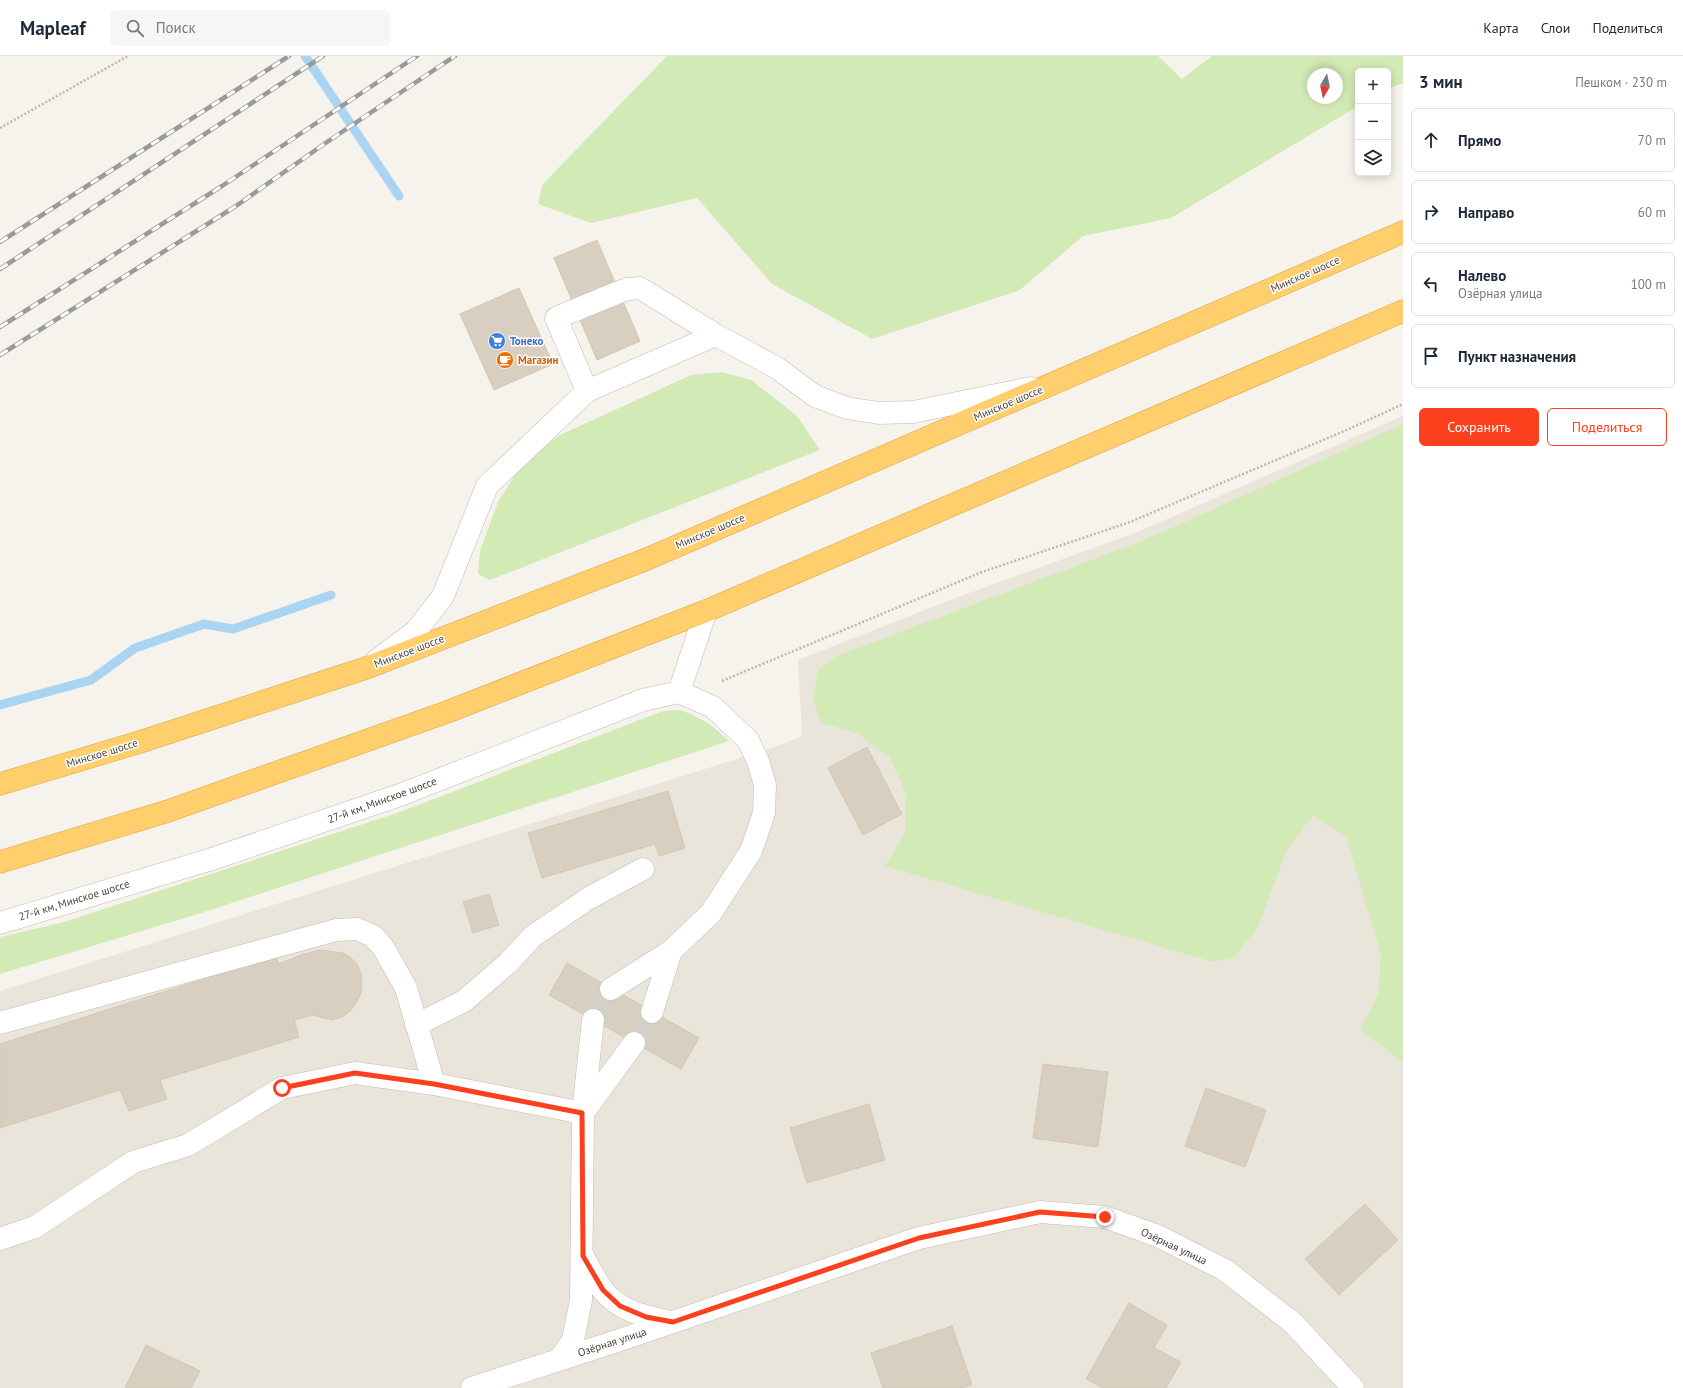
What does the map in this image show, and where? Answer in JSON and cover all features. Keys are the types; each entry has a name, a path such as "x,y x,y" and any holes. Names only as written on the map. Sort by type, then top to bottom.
{"highway":[{"name":"Минское шоссе","path":"0,784 144,741 366,668 647,559 1403,232"},
{"path":"10,859 168,811 447,712 706,611 1403,311"}],"street":[{"path":"588,391 556,318 619,292 628,289 640,288 716,335 776,368 815,396 847,408 879,413 913,412 1055,383"},
{"path":"366,668 416,631 443,596 487,486 588,391 716,335"},
{"path":"611,989 671,951 711,913 751,851 764,813 765,785 758,761 748,740 713,707 680,692 706,611"},
{"name":"27-й км, Минское шоссе","path":"0,923 280,836 400,795 642,700 680,692"},
{"path":"0,866 10,859"},
{"path":"416,1025 464,1001 508,963 539,932 589,898 643,869"},
{"path":"0,1023 336,930 357,929 373,936 383,946 406,988 434,1084"},
{"path":"652,1012 671,951"},
{"path":"560,1360 573,1340 581,1300 583,1256 582,1113 593,1020"},
{"path":"582,1113 634,1043"},
{"path":"0,1239 35,1227 133,1162 188,1145 282,1088 355,1073 434,1084 582,1113"},
{"name":"Озёрная улица","path":"472,1388 560,1360 919,1238 1040,1212 1105,1217 1158,1236 1225,1270 1293,1323 1354,1388"},
{"path":"583,1256 603,1290 620,1306 646,1317 673,1322"}],"path":[{"path":"0,128 128,56"},
{"path":"721,682 982,572 1130,522 1349,429 1403,404"}],"shaded area":[{"path":"1403,416 1403,1388 0,1388 0,991 778,746 802,736 798,660 950,600 1135,533"}],"green space":[{"path":"667,56 1158,56 1182,79 1212,56 1403,56 1403,83 1391,88 1391,68 1355,68 1355,108 1171,218 1083,236 1020,290 872,339 772,284 697,198 591,223 538,204 542,185"},
{"path":"722,372 751,380 797,416 820,450 490,580 478,574 480,551 498,502 517,472 535,453 560,435 691,375"},
{"path":"1403,424 1403,1062 1360,1030 1378,995 1381,955 1346,836 1312,816 1286,852 1258,927 1234,957 1213,962 885,866 905,833 906,793 890,758 857,733 821,723 813,699 818,670 837,656 1142,541"},
{"path":"680,710 706,722 729,741 201,913 0,974 0,937 64,922 400,812 663,711"}],"building":[{"path":"597,240 640,341 597,360 554,258"},
{"path":"519,288 553,364 494,390 460,314"},
{"path":"867,747 902,814 863,835 828,768"},
{"path":"668,791 685,848 659,856 655,844 542,878 528,833"},
{"path":"489,894 499,925 473,933 463,902"},
{"path":"320,950 343,953 357,964 361,973 361,993 357,1002 350,1011 342,1017 331,1020 313,1015 294,1020 299,1037 160,1080 167,1099 129,1111 120,1090 0,1128 0,1044 276,956 278,964 304,954"},
{"path":"567,963 699,1038 681,1069 549,995"},
{"path":"1043,1064 1108,1072 1098,1147 1033,1138"},
{"path":"1206,1088 1266,1110 1245,1167 1185,1146"},
{"path":"869,1104 885,1160 807,1183 790,1128"},
{"path":"1365,1204 1398,1240 1339,1295 1305,1259"},
{"path":"1129,1303 1167,1325 1154,1348 1181,1362 1166,1388 1103,1388 1086,1379"},
{"path":"952,1326 972,1385 962,1388 883,1388 871,1353"},
{"path":"146,1345 200,1371 191,1388 125,1388"}],"waterway":[{"path":"305,56 399,196"},
{"path":"0,705 91,680 135,648 204,624 233,629 331,595"}],"tunnel":[{"path":"593,1020 611,989"},
{"path":"634,1043 652,1012"}],"railway":[{"path":"0,242 289,56"},
{"path":"0,269 323,56"},
{"path":"0,327 222,186 417,56"},
{"path":"0,355 236,206 327,142 455,56"}],"place":[{"name":"Тонеко","path":"497,341"},
{"name":"Магазин","path":"505,360"}],"route":[{"path":"282,1088 355,1073 434,1084 582,1113 583,1256 603,1290 620,1306 646,1317 673,1322 919,1238 1040,1212 1105,1217"}]}
